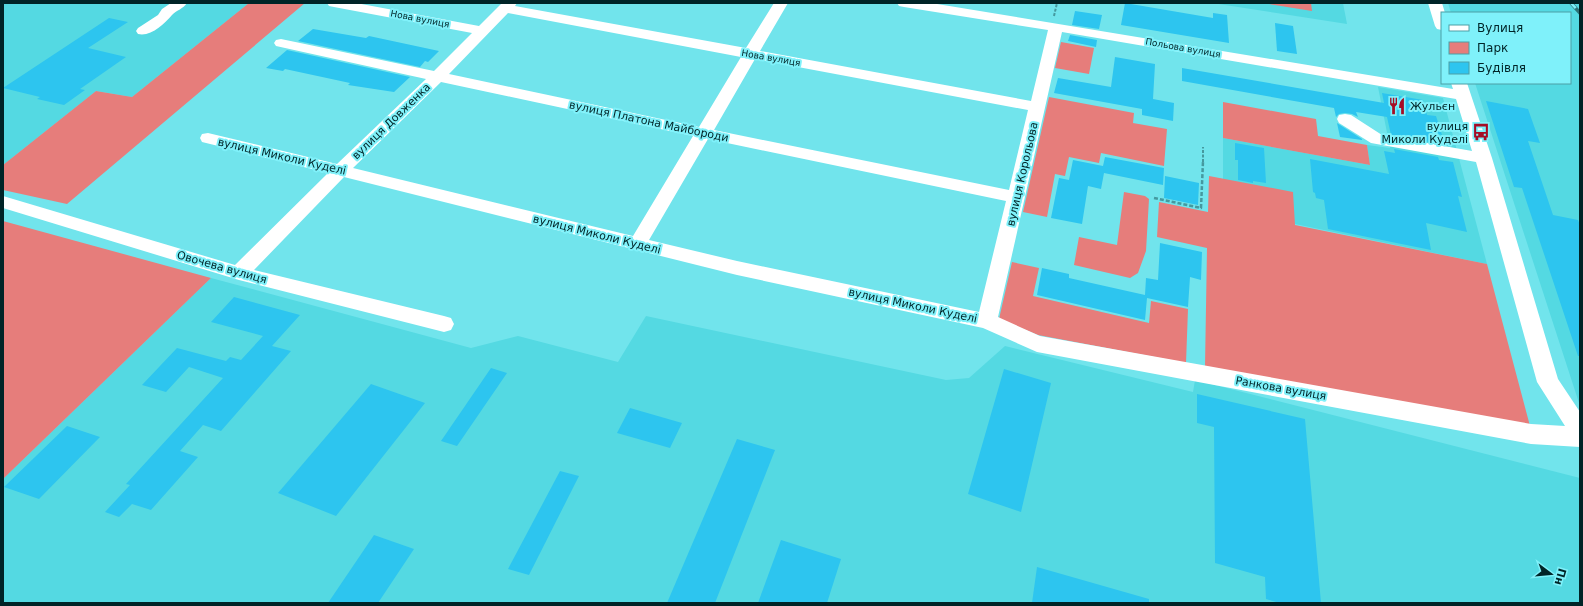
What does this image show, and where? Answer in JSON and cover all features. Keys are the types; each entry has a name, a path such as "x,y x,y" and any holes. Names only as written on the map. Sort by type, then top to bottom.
{"street":[{"path":"143,31 163,18 167,12 180,3"},
{"name":"Нова вулиця","path":"334,3 482,30"},
{"path":"638,244 781,3"},
{"name":"Польова вулиця","path":"904,3 1461,89"},
{"path":"1435,3 1441,23"},
{"name":"Нова вулиця","path":"507,5 751,54 1037,107"},
{"name":"вулиця Довженка","path":"238,273 438,76 507,5"},
{"name":"вулиця Корольова","path":"987,321 1056,27"},
{"name":"вулиця Платона Майбороди","path":"281,43 704,133 1016,197"},
{"path":"1461,89 1483,158 1548,382 1575,423 1580,427"},
{"path":"1344,119 1377,140 1483,158"},
{"name":"вулиця Миколи Куделі","path":"208,138 737,268 987,321"},
{"name":"Овочева вулиця","path":"3,202 238,273 444,324"},
{"name":"Ранкова вулиця","path":"987,321 1037,344 1531,434 1580,437"}],"path":[{"path":"1154,198 1201,208 1203,147"}],"shaded area":[{"path":"3,3 249,3 132,97 96,91 3,165"},
{"path":"1212,3 1343,3 1347,24"},
{"path":"1448,3 1580,3 1580,406 1475,84 1571,84 1571,12 1451,12"},
{"path":"1378,87 1443,98 1487,264 1295,224 1223,179 1223,138 1370,165 1367,145 1390,148"},
{"path":"211,278 471,348 518,336 618,362 646,316 946,380 969,378 1005,346 1193,392 1195,380 1580,478 1580,603 3,603 3,479"}],"green space":[{"path":"249,3 305,3 67,204 3,190 3,165 96,91 132,97"},
{"path":"1263,3 1311,3 1312,11"},
{"path":"1061,42 1094,48 1089,74 1055,68"},
{"path":"1049,97 1134,113 1133,123 1167,129 1164,166 1101,153 1099,163 1069,157 1065,176 1055,174 1047,217 1023,212"},
{"path":"1223,102 1316,119 1318,136 1367,145 1370,165 1223,138"},
{"path":"1209,176 1293,192 1295,225 1487,264 1530,426 1205,367 1207,248 1157,237 1159,202 1208,212"},
{"path":"1124,192 1145,196 1149,199 1146,251 1138,273 1130,278 1074,265 1079,237 1117,245"},
{"path":"3,221 211,278 3,479"},
{"path":"1012,262 1039,268 1033,296 1149,323 1151,301 1188,309 1186,363 1038,335 999,319"}],"building":[{"path":"1125,3 1213,18 1213,13 1227,15 1229,43 1121,25"},
{"path":"1075,11 1102,15 1099,29 1072,25"},
{"path":"109,18 128,22 88,48 126,57 80,89 85,90 64,105 37,99 40,97 3,88"},
{"path":"1275,23 1293,26 1297,54 1277,51"},
{"path":"313,29 366,38 369,36 439,51 428,62 425,61 420,67 298,41"},
{"path":"1070,35 1097,40 1096,47 1068,41"},
{"path":"287,50 410,77 394,92 348,85 350,83 285,69 283,71 266,68"},
{"path":"1115,57 1155,64 1153,99 1174,103 1173,121 1142,115 1142,109 1054,93 1058,78 1111,87"},
{"path":"1182,68 1384,103 1382,93 1423,100 1427,115 1436,116 1442,135 1432,133 1434,143 1391,135 1387,117 1356,112 1358,117 1345,113 1339,114 1336,117 1334,108 1182,81"},
{"path":"1486,101 1528,109 1540,143 1528,141 1553,215 1578,220 1580,225 1580,356 1578,356 1522,188 1514,187"},
{"path":"1337,123 1362,139 1362,140 1340,137"},
{"path":"1235,143 1264,148 1266,183 1253,181 1253,183 1238,180 1238,160 1235,160"},
{"path":"1394,149 1438,157 1439,160 1453,162 1462,197 1458,196 1467,232 1426,223 1431,250 1328,229 1324,200 1316,198 1315,193 1313,192 1310,159 1389,174 1384,151 1395,153"},
{"path":"1105,157 1164,168 1163,185 1104,173 1101,189 1088,186 1082,224 1051,218 1059,178 1069,180 1073,160 1103,166"},
{"path":"1165,176 1199,183 1198,205 1164,198"},
{"path":"1160,243 1202,252 1201,280 1190,277 1188,307 1147,298 1145,320 1037,295 1042,268 1069,274 1069,278 1145,295 1146,278 1158,280"},
{"path":"234,297 300,315 272,346 291,351 221,431 203,425 180,451 198,457 151,510 132,504 119,517 105,512 130,485 126,484 223,378 189,367 166,392 142,385 177,348 226,361 230,357 241,360 263,336 211,322"},
{"path":"491,368 507,373 457,446 441,441"},
{"path":"1004,369 1051,383 1021,512 968,494"},
{"path":"371,384 425,403 336,516 278,493"},
{"path":"1197,394 1305,419 1321,603 1280,603 1266,599 1265,577 1215,563 1214,427 1197,423"},
{"path":"630,408 682,423 670,448 617,433"},
{"path":"67,426 100,437 39,499 4,487"},
{"path":"737,439 775,450 715,603 667,603"},
{"path":"560,471 579,476 529,575 508,569"},
{"path":"374,535 414,549 378,603 328,603"},
{"path":"781,540 841,559 827,603 758,603"},
{"path":"1037,567 1149,599 1149,603 1032,603"}],"railway":[{"path":"1571,3 1580,13"}],"place":[{"name":"Жульєн","path":"1397,106"},
{"name":"вулиця Миколи Куделі","path":"1481,132"}]}
